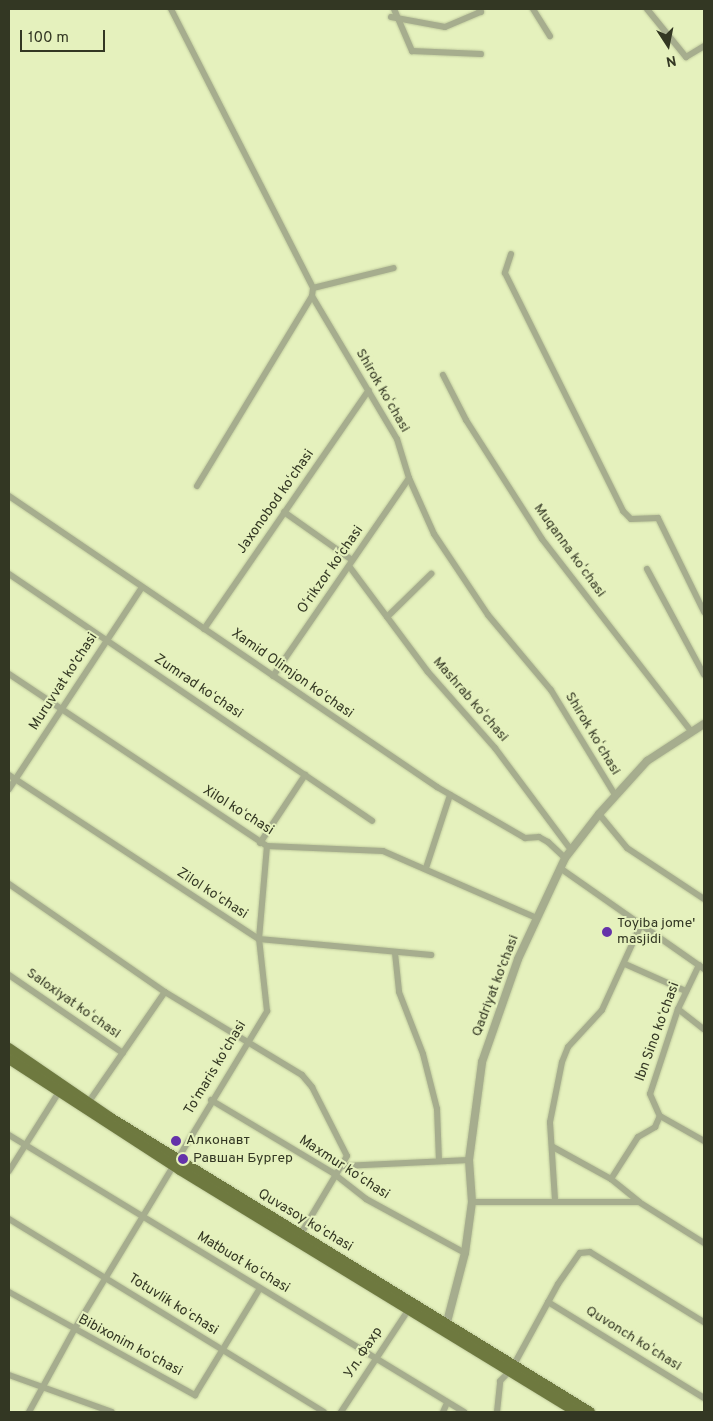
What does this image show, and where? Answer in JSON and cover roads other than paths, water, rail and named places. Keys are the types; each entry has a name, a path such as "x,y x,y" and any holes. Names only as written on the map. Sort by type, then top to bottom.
{"main road":[{"name":"Quvasoy koʻchasi","path":"9,1048 176,1163 448,1322 577,1412"},
{"name":"Quvasoy koʻchasi","path":"9,1059 59,1092 409,1308 590,1412"}],"street":[{"path":"171,9 314,288 312,296 197,486"},
{"path":"394,9 412,50 481,54"},
{"path":"391,17 400,22 446,27 481,12 479,9"},
{"path":"533,9 550,36"},
{"path":"647,9 686,57 704,46"},
{"path":"511,254 505,273 623,511 631,519 658,518 704,612"},
{"path":"314,288 394,268"},
{"name":"Shirok koʻchasi","path":"312,296 397,439 409,478 444,549 488,615 551,690 615,795"},
{"name":"Muqanna koʻchasi","path":"443,375 466,420 542,539 691,731"},
{"name":"Jaxonobod koʻchasi","path":"204,629 369,390"},
{"name":"Oʻrikzor koʻchasi","path":"273,676 409,478"},
{"name":"Xamid Olimjon koʻchasi","path":"9,496 141,588 450,795 525,838 539,837 548,842 565,858"},
{"name":"Mashrab koʻchasi","path":"284,512 350,563 387,617 495,748 571,850"},
{"path":"647,569 704,675"},
{"name":"Zumrad koʻchasi","path":"9,574 372,821"},
{"path":"387,617 431,574"},
{"name":"Muruvvat ko'chasi","path":"9,789 141,588"},
{"name":"Xilol koʻchasi","path":"9,674 264,844 384,851 536,918"},
{"name":"Qadriyat ko'chasi","path":"448,1322 465,1253 472,1202 469,1160 482,1062 536,918 565,858 615,795 647,761 704,724"},
{"name":"Zilol koʻchasi","path":"9,775 259,939 430,955"},
{"path":"264,844 305,775"},
{"path":"426,868 450,795"},
{"path":"599,814 627,848 704,899"},
{"name":"Toʻmaris koʻchasi","path":"30,1412 41,1387 74,1330 176,1163 246,1041 267,1011 259,939 264,844"},
{"path":"560,868 702,967"},
{"path":"9,884 165,992 302,1075 312,1087 347,1156 343,1166 298,1233"},
{"path":"555,1200 550,1115 565,1054 602,1010 625,964 641,925"},
{"path":"395,953 399,992 423,1054 437,1109 439,1161"},
{"path":"625,964 686,991"},
{"name":"Ibn Sino koʻchasi","path":"660,1116 650,1097 650,1084 686,991 702,967"},
{"name":"Saloxiyat koʻchasi","path":"9,974 123,1053"},
{"path":"91,1105 123,1053 165,992"},
{"path":"678,1009 704,1028"},
{"path":"9,1171 59,1092"},
{"name":"Maxmur koʻchasi","path":"211,1100 420,1230 465,1253"},
{"path":"611,1179 638,1137 655,1127 660,1116 704,1141"},
{"name":"Matbuot koʻchasi","path":"9,1135 464,1412"},
{"path":"553,1147 611,1179 639,1202 704,1243"},
{"path":"343,1166 469,1160"},
{"path":"472,1202 555,1200 639,1202"},
{"name":"Totuvlik koʻchasi","path":"9,1219 324,1412"},
{"path":"496,1412 500,1381 512,1366 577,1255 586,1251 704,1322"},
{"path":"222,1350 260,1288"},
{"name":"Bibixonim koʻchasi","path":"9,1292 74,1330 196,1395 222,1350"},
{"name":"Quvonch koʻchasi","path":"548,1302 704,1398"},
{"name":"Ул. Фахр","path":"341,1412 409,1308"},
{"path":"9,1374 112,1412"},
{"path":"443,1412 447,1403"}],"place":[{"name":"Toyiba jome' masjidi","path":"607,932"},
{"name":"Алконавт","path":"176,1141"},
{"name":"Равшан Бургер","path":"183,1159"}]}
